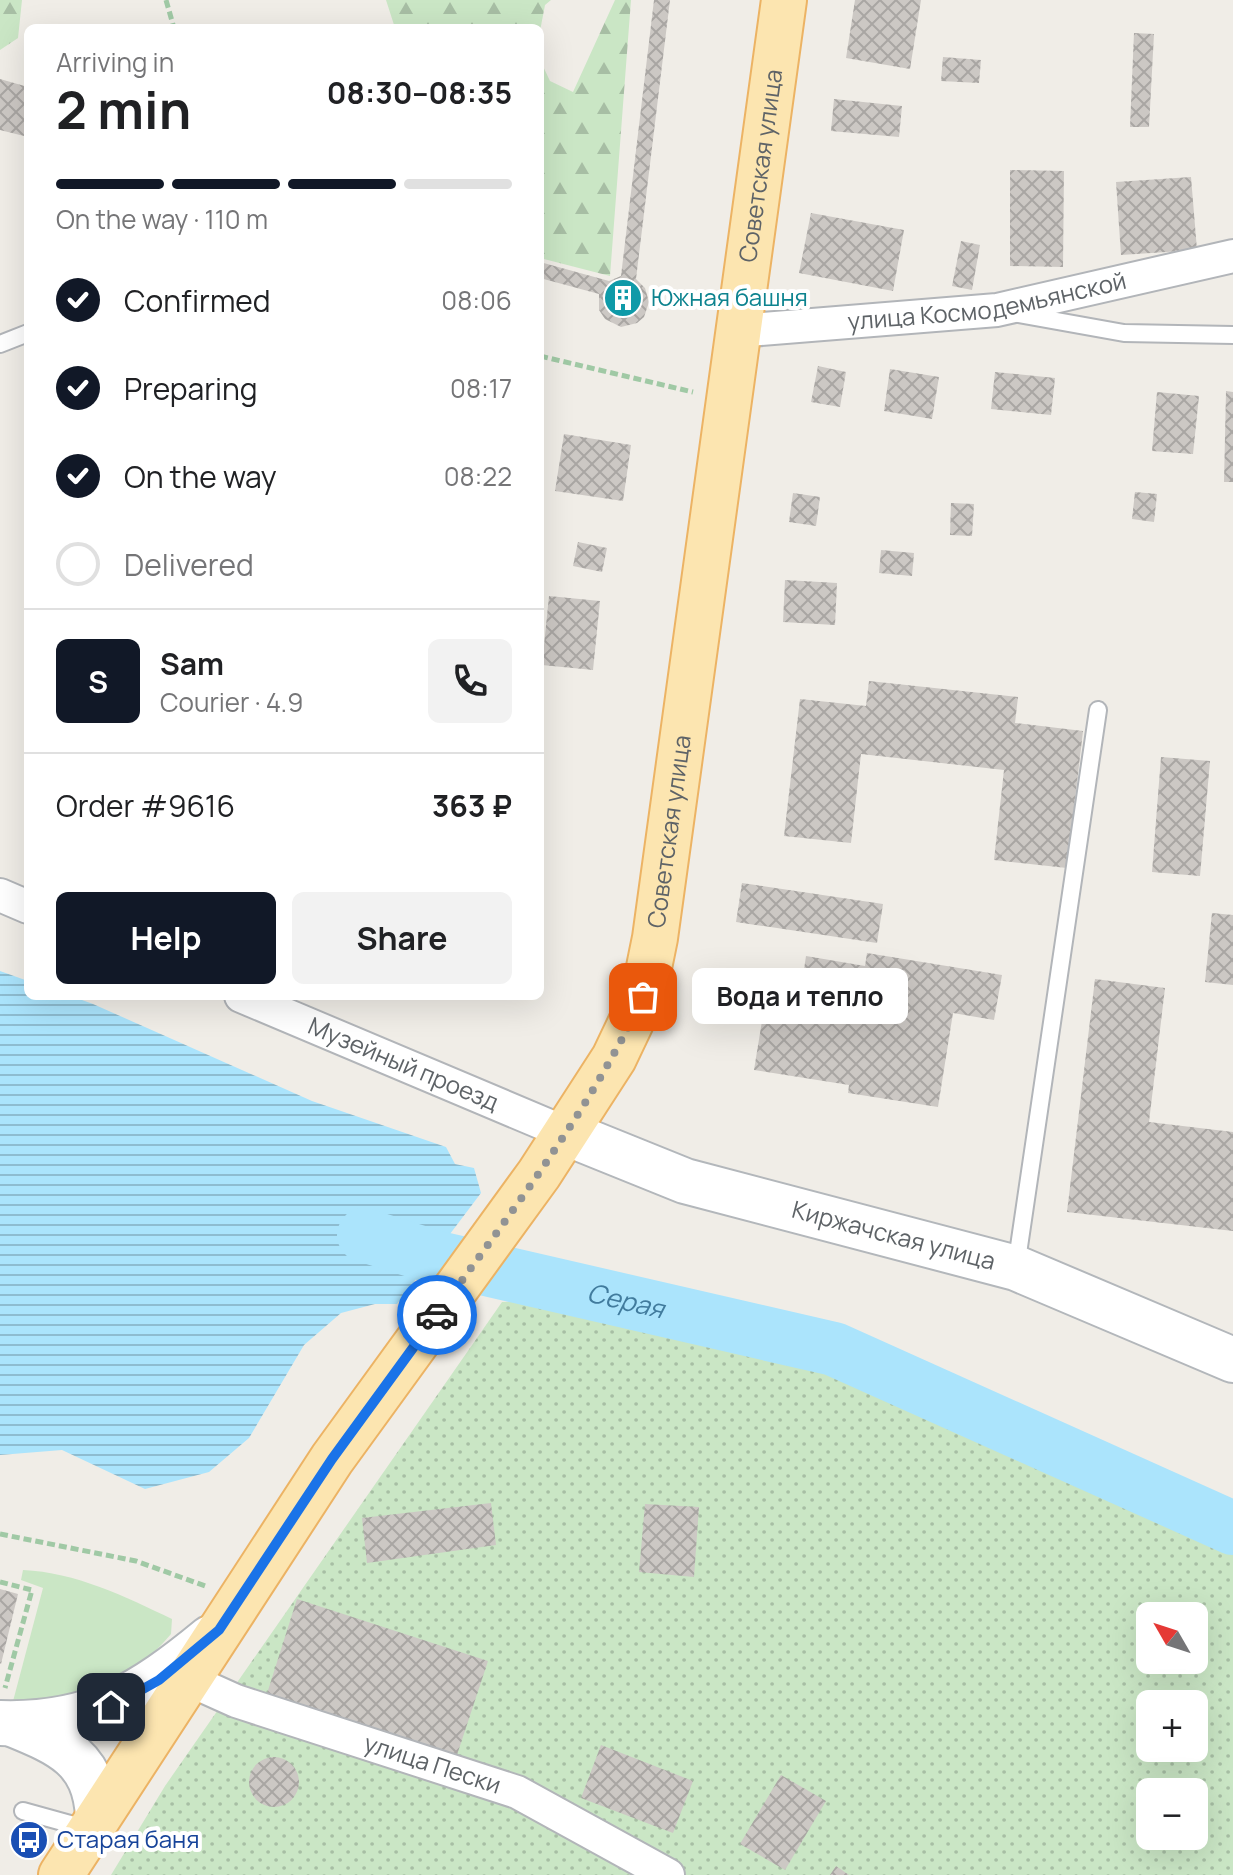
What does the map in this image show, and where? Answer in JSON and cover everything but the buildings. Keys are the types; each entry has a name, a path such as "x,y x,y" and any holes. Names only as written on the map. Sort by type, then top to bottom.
{"main road":[{"name":"Советская улица","path":"61,1875 187,1679 218,1610 539,1174 614,1058 643,997 657,922 784,0"}],"street":[{"name":"улица Космодемьянской","path":"737,331 997,310 1233,256"},
{"path":"0,895 24,905"},
{"name":"Музейный проезд","path":"250,1000 566,1133"},
{"name":"Киржачская улица","path":"566,1133 685,1181 1016,1268 1228,1352"},
{"path":"5,1713 62,1718 111,1707 159,1680 218,1610"},
{"name":"улица Пески","path":"187,1679 321,1730 517,1792 668,1875"},
{"path":"5,1713 80,1760 97,1798 94,1824"}],"lane":[{"path":"997,310 1124,333 1233,335"},
{"path":"0,344 24,335"},
{"path":"1016,1268 1098,710"},
{"path":"23,1811 94,1824"}],"path":[{"path":"166,0 173,24"},
{"path":"544,357 700,393"},
{"path":"0,1534 136,1561 218,1610"},
{"path":"0,1582 32,1590 5,1713"}],"green space":[{"path":"0,0 22,0 18,38 0,50"},
{"path":"386,0 551,0 545,5 541,24 394,24"},
{"path":"615,0 631,0 610,276 544,259 544,68 550,81 573,92"},
{"path":"615,1299 921,1407 1158,1513 1233,1551 1233,1875 111,1875 165,1786 502,1302"},
{"path":"23,1570 62,1575 118,1594 172,1619 171,1634 137,1666 99,1686 58,1698 12,1705 43,1588 21,1580"}],"water":[{"path":"0,971 24,980 24,1000 82,1000 93,1004 312,1101 446,1147 455,1164 474,1168 481,1193 397,1304 375,1304 341,1313 304,1345 249,1438 209,1472 145,1489 62,1450 0,1455"}],"waterway":[{"name":"Серая","path":"364,1235 434,1257 834,1349 1233,1528"}],"way so far":[{"path":"437,1315 566,1133 614,1058 643,997"}],"place":[{"name":"Южная башня","path":"623,298"},
{"name":"Вода и тепло","path":"643,997"},
{"name":"Старая баня","path":"29,1840"}],"route":[{"path":"111,1707 159,1680 219,1630 332,1459 437,1315"}]}
